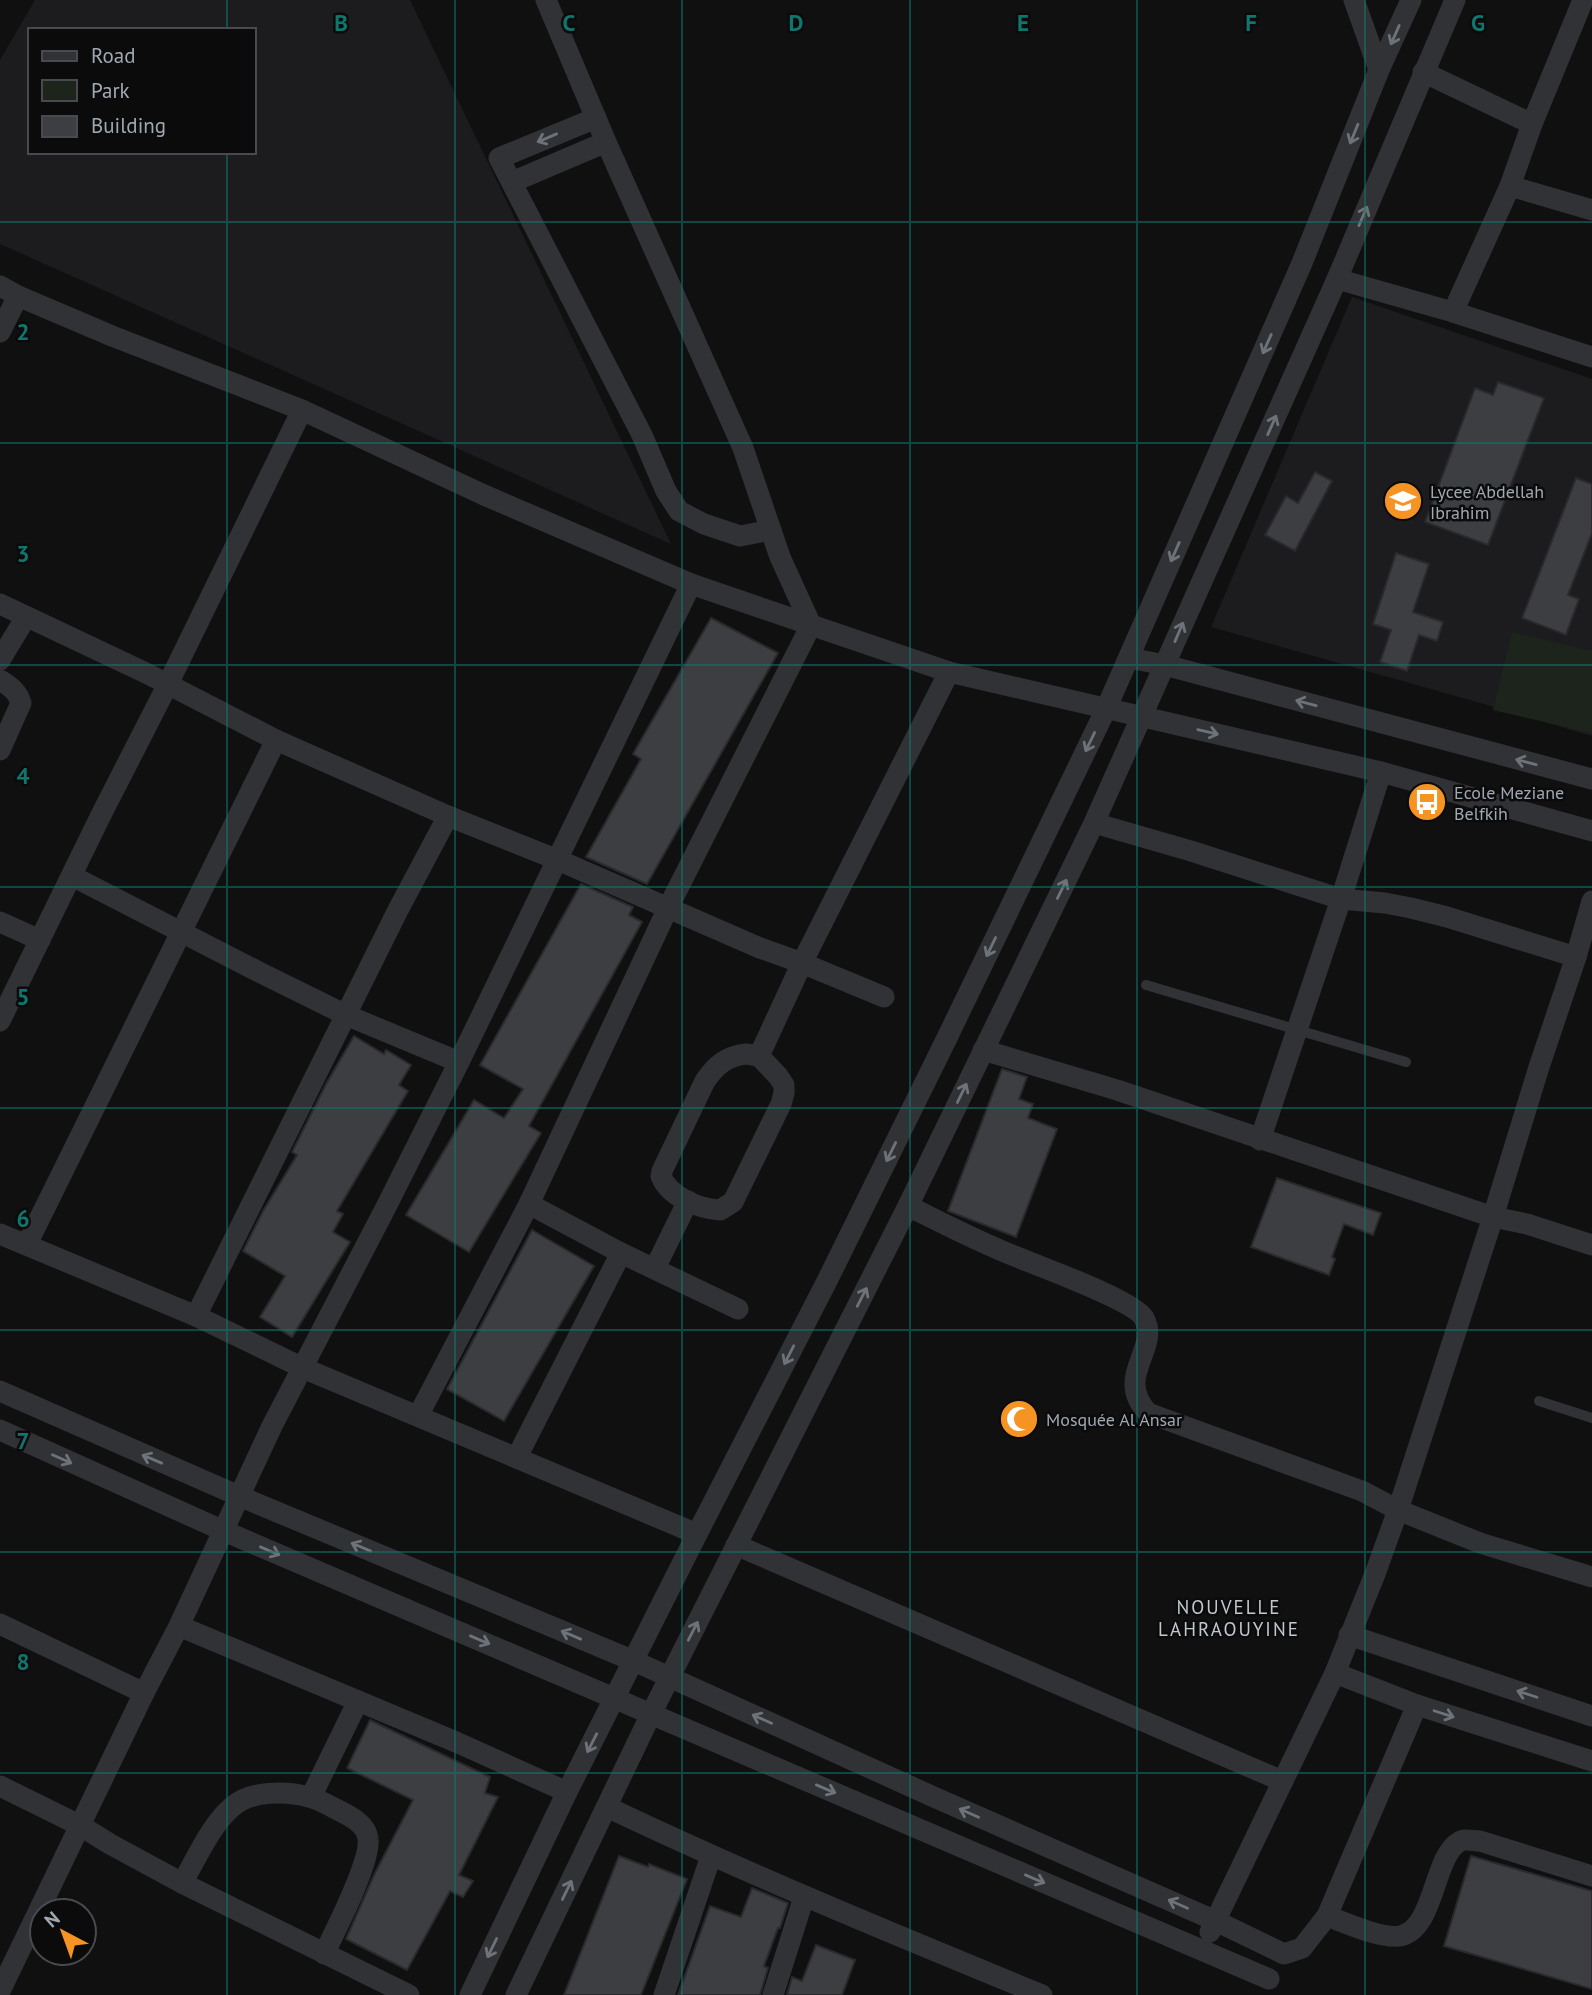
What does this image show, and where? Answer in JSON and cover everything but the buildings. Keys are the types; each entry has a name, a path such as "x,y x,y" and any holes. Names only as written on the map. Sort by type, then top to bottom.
{"street":[{"path":"546,0 606,142 743,448 780,557 811,625"},
{"path":"1354,0 1379,70"},
{"path":"470,1995 567,1792 829,1277 1106,709 1302,262 1379,70 1411,0"},
{"path":"516,1995 651,1714 908,1206 1094,823 1337,279 1455,0"},
{"path":"1453,312 1510,186 1532,124 1583,0"},
{"path":"1423,72 1532,124"},
{"path":"596,118 499,158 642,435 666,491 678,511 704,524 740,536 771,530"},
{"path":"512,182 606,142"},
{"path":"1510,186 1592,210"},
{"path":"1337,279 1453,312 1592,357"},
{"path":"0,332 9,291 125,341 302,410 484,495 691,583 811,625 949,672 1381,772 1592,831"},
{"path":"0,1021 302,410"},
{"path":"0,1991 179,1626 272,1426 459,1062 691,583"},
{"path":"0,604 168,684 276,740 448,816 884,998"},
{"path":"0,660 26,617"},
{"path":"418,1416 529,1204 668,908 811,625"},
{"path":"1129,658 1165,665 1592,779"},
{"path":"760,1056 802,963 949,672"},
{"path":"0,681 11,687 21,703 0,750"},
{"path":"27,1244 276,740"},
{"path":"1261,1140 1381,772"},
{"path":"195,1316 398,910 448,816"},
{"path":"1094,823 1341,899 1385,903 1423,911 1576,957"},
{"path":"72,876 346,1015 459,1062"},
{"path":"1202,1950 1335,1672 1398,1510 1592,901"},
{"path":"0,922 40,940"},
{"path":"983,1050 1117,1090 1493,1217 1527,1224 1592,1245"},
{"path":"736,1055 760,1056 778,1076 784,1093 749,1172 733,1202 725,1209 714,1210 688,1201 668,1187 661,1176 705,1081 719,1063 736,1055"},
{"path":"654,1268 688,1201"},
{"path":"529,1204 621,1254 738,1309"},
{"path":"908,1206 999,1250 1094,1288 1139,1311 1146,1322 1147,1339 1136,1370 1134,1392 1138,1403 1147,1413 1362,1491 1398,1510 1480,1543 1592,1577"},
{"path":"0,1234 195,1316 303,1368 697,1534"},
{"path":"517,1457 621,1254"},
{"path":"0,1391 239,1496 634,1661 1216,1921 1284,1954"},
{"path":"0,1430 224,1531 1202,1950 1266,1987 1284,1954 1302,1948 1327,1916 1417,1705"},
{"path":"736,1545 1282,1781"},
{"path":"0,1624 145,1693"},
{"path":"179,1626 567,1792"},
{"path":"1349,1635 1592,1716"},
{"path":"1335,1672 1417,1705 1592,1761"},
{"path":"311,1797 358,1701"},
{"path":"0,1786 81,1826 182,1883 409,1995"},
{"path":"182,1883 217,1823 236,1804 264,1794 283,1793 311,1797 352,1817 369,1839 363,1867 324,1954"},
{"path":"607,1807 804,1897 1042,1995"},
{"path":"1327,1916 1379,1933 1397,1936 1407,1934 1424,1916 1450,1851 1459,1842 1468,1840 1592,1876"},
{"path":"664,1995 711,1856"},
{"path":"773,1995 804,1897"}],"lane":[{"path":"1146,985 1406,1062"},
{"path":"1539,1401 1592,1418"}],"shaded area":[{"path":"35,0 410,0 671,544 0,244 0,60"},
{"name":"Lycee Abdellah Ibrahim","path":"1352,297 1592,379 1592,736 1211,627"}],"green space":[{"path":"1512,632 1592,651 1592,733 1493,710"}],"place":[{"name":"Lycee Abdellah Ibrahim","path":"1403,501"},
{"name":"Ecole Meziane Belfkih","path":"1427,802"},
{"name":"Mosquée Al Ansar","path":"1019,1419"}],"district":[{"name":"NOUVELLE LAHRAOUYINE","path":"1229,1618"}]}
